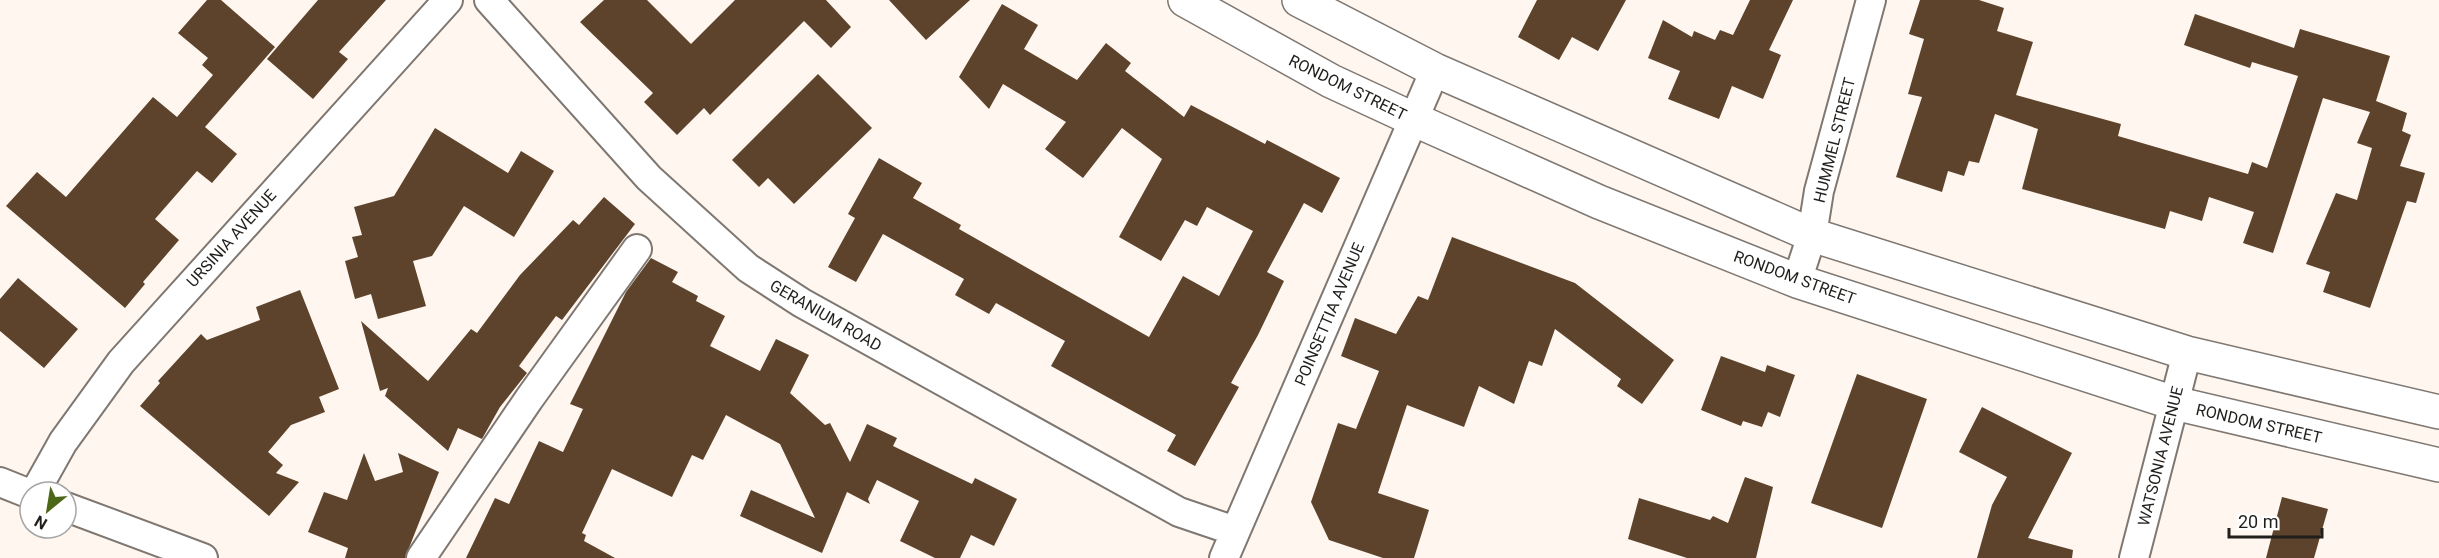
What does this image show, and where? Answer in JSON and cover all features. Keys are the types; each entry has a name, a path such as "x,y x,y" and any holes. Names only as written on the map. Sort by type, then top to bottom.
{"street":[{"name":"URSINIA AVENUE","path":"42,480 63,442 121,362 448,0"},
{"name":"GERANIUM ROAD","path":"489,0 649,177 690,217 770,284 1179,512 1235,531"},
{"name":"RONDOM STREET","path":"1185,0 1331,81 1413,119 1599,202 1797,281 2174,403 2439,465"},
{"path":"1299,0 1435,70 1631,158 1812,235 2187,353 2439,412"},
{"name":"HUMMEL STREET","path":"1797,281 1812,235 1819,191 1871,0"},
{"name":"POINSETTIA AVENUE","path":"1224,558 1435,70"},
{"path":"422,558 529,399 637,249"},
{"name":"WATSONIA AVENUE","path":"2134,558 2187,353"},
{"path":"0,482 18,489"},
{"path":"78,511 203,558"}],"building":[{"path":"207,0 221,0 275,47 205,127 237,154 212,183 197,171 155,219 179,240 143,282 145,284 125,308 6,206 37,172 66,197 153,97 177,117 213,75 202,65 208,58 178,33"},
{"path":"318,0 386,0 339,52 348,59 313,99 267,59"},
{"path":"604,0 647,0 691,44 735,0 826,0 851,27 831,48 804,21 710,115 704,108 677,135 644,102 653,93 580,22"},
{"path":"889,0 970,0 926,40"},
{"path":"1537,0 1626,0 1598,51 1572,37 1559,60 1518,37"},
{"path":"1750,0 1793,0 1769,50 1781,55 1763,99 1732,86 1719,119 1668,99 1680,71 1648,58 1663,20 1692,37 1694,31 1715,40 1720,30 1733,35"},
{"path":"1920,0 1979,0 2004,8 1997,31 2033,42 2016,95 2121,124 2118,136 2248,174 2252,162 2267,168 2298,76 2252,62 2250,68 2184,45 2195,14 2294,48 2300,29 2390,56 2376,101 2407,113 2402,131 2411,135 2400,166 2425,173 2416,203 2407,201 2370,308 2323,292 2330,272 2306,264 2336,193 2357,200 2372,148 2357,143 2370,112 2323,98 2273,253 2243,243 2254,212 2209,197 2202,221 2170,211 2165,229 2022,189 2038,129 1995,114 1979,163 1969,161 1964,176 1948,171 1942,192 1896,177 1922,97 1908,94 1924,39 1909,34"},
{"path":"1002,4 1038,25 1024,49 1077,80 1106,43 1131,63 1125,71 1184,117 1191,105 1265,144 1267,140 1340,178 1322,213 1304,203 1267,272 1284,281 1258,335 1231,383 1239,387 1195,466 1167,451 1176,435 1051,366 1065,341 996,303 989,314 955,295 964,279 883,234 856,282 828,267 855,218 848,214 879,158 922,183 913,198 961,225 959,229 1149,337 1183,276 1219,296 1253,231 1207,207 1197,226 1185,220 1161,261 1119,237 1162,159 1122,128 1083,178 1045,149 1066,122 1003,84 989,109 959,77"},
{"path":"818,74 872,128 794,204 768,178 759,187 732,160"},
{"path":"435,128 508,173 521,151 554,171 514,237 464,206 432,256 413,261 426,306 378,319 371,294 355,299 345,261 358,257 352,237 362,235 354,207 394,196"},
{"path":"604,197 635,224 562,320 556,316 519,366 527,373 500,407 482,439 458,428 448,451 385,396 388,388 380,391 361,321 428,381 471,329 477,333 520,275 573,220 579,225"},
{"path":"1452,237 1575,283 1674,360 1642,404 1617,386 1621,379 1555,329 1542,366 1529,361 1514,404 1479,386 1464,427 1407,405 1378,493 1429,510 1414,558 1383,558 1329,540 1311,502 1338,423 1356,429 1379,371 1341,356 1355,318 1396,334 1418,296 1428,300"},
{"path":"651,258 678,272 672,282 698,296 696,301 725,316 710,346 760,371 776,339 809,355 790,393 825,425 830,423 850,462 867,424 897,438 893,446 972,484 975,478 1017,499 994,546 971,535 960,558 935,558 900,541 919,501 877,480 868,499 870,504 847,492 822,553 740,516 751,490 815,518 780,444 726,415 703,460 692,455 672,497 612,469 582,533 586,535 584,541 615,558 466,558 495,498 509,504 539,441 563,452 583,409 570,404 626,292"},
{"path":"18,278 78,329 44,368 0,331 0,299"},
{"path":"300,290 339,389 319,397 325,412 291,425 268,452 283,465 276,473 299,482 269,516 140,406 160,383 158,381 201,334 207,340 260,320 256,307"},
{"path":"1721,356 1765,372 1767,365 1795,375 1780,417 1768,412 1762,427 1743,421 1741,426 1701,410"},
{"path":"1857,374 1927,399 1882,528 1811,503"},
{"path":"1982,407 2072,453 2028,538 2073,550 2072,558 1977,558 1992,505 2007,477 1959,452"},
{"path":"364,453 375,481 403,472 398,453 439,472 405,558 345,558 348,548 308,532 324,492 347,500"},
{"path":"1745,477 1773,487 1756,558 1687,558 1628,539 1639,498 1710,520 1713,516 1728,523"},
{"path":"2282,497 2328,509 2314,558 2266,558"}]}
